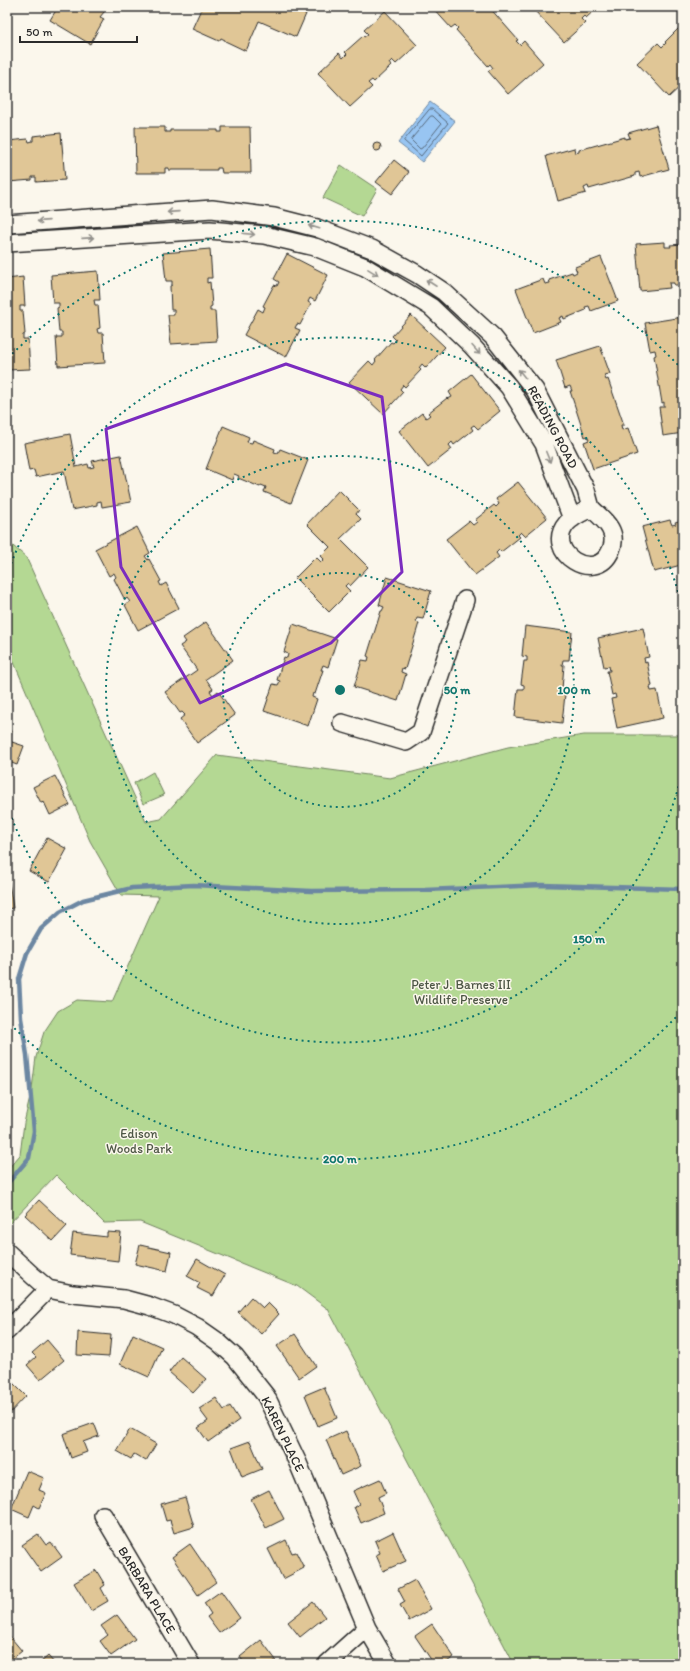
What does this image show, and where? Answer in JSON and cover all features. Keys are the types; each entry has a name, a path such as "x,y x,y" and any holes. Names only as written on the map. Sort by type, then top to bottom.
{"street":[{"name":"READING ROAD","path":"7,224 212,209 274,217 317,228 372,248 417,274 444,292 493,337 535,390 586,490 591,508"},
{"name":"READING ROAD","path":"7,243 210,230 264,235 315,247 364,267 431,307 472,346 509,387 544,444 572,519"},
{"path":"591,508 609,524 614,536 613,545 609,555 595,566 580,565 570,559 563,548 561,537 562,532 568,522 591,508"},
{"path":"342,723 406,742 421,732 465,600"},
{"name":"KAREN PLACE","path":"7,1252 48,1289 73,1294 124,1299 150,1306 174,1315 197,1327 217,1341 235,1357 266,1396 298,1463 367,1628 388,1664"},
{"path":"7,1331 48,1289"},
{"name":"BARBARA PLACE","path":"103,1516 191,1664"},
{"path":"327,1664 367,1628"}],"highlighted area":[{"path":"286,364 382,397 402,572 331,643 200,703 121,567 106,429"}],"green space":[{"path":"341,165 377,189 362,216 323,198"},
{"name":"Peter J. Barnes III Wildlife Preserve","path":"7,541 26,557 146,822 161,819 217,755 390,778 508,747 584,735 683,735 683,1664 514,1664 328,1309 297,1286 140,1222 104,1223 56,1175 7,1226 7,1170 20,1155 24,1123 32,1089 36,1057 44,1032 58,1011 77,1000 112,1002 159,896 121,895 90,841 7,646"},
{"path":"153,772 164,795 143,804 134,783"}],"water":[{"path":"430,102 455,121 422,162 398,143"}],"building":[{"path":"58,7 108,7 100,17 104,19 90,44 50,20"},
{"path":"202,7 259,7 263,9 264,7 312,7 311,11 305,9 304,13 306,14 296,37 259,21 246,51 221,38 219,41 192,29"},
{"path":"432,7 489,7 518,40 516,41 520,45 524,41 543,63 508,94 488,71 493,68 490,64 488,66 456,30 458,28 455,25 451,28"},
{"path":"534,7 598,7 586,18 584,16 581,19 585,23 564,42 533,9"},
{"path":"385,11 417,45 396,64 392,60 389,63 391,66 374,82 372,80 368,83 372,87 350,107 318,73 339,53 343,58 347,54 345,52 363,36 364,37 368,34 364,30"},
{"path":"682,25 683,84 669,97 637,63 658,43 662,47"},
{"path":"656,125 669,169 640,177 639,172 635,173 635,176 589,189 588,186 584,188 586,193 558,201 546,156 574,148 575,153 579,152 579,150 625,137 625,139 630,138 628,133"},
{"path":"135,127 165,127 165,132 170,132 170,130 218,130 218,132 222,132 222,127 250,127 251,173 222,173 221,168 217,168 217,170 169,170 169,168 165,168 165,173 136,173"},
{"path":"61,133 65,180 36,182 36,177 32,177 32,180 8,182 7,141 28,139 29,142 33,141 33,136"},
{"path":"375,143 379,143 381,147 379,151 375,151 373,149 373,145"},
{"path":"394,160 409,172 392,194 376,182"},
{"path":"665,242 665,247 683,244 683,285 674,285 674,283 669,283 670,288 640,291 636,244"},
{"path":"210,249 212,278 207,278 207,283 210,282 212,306 210,307 210,311 215,311 217,341 171,344 168,315 174,315 174,310 171,310 170,286 172,285 172,281 166,281 163,253"},
{"path":"287,254 328,275 315,301 310,298 308,302 311,304 300,325 297,324 295,328 300,330 286,357 244,335 258,309 263,312 265,307 263,306 274,285 277,286 279,282 274,279"},
{"path":"601,257 618,301 591,311 589,306 585,307 586,310 564,319 563,316 559,318 561,322 533,333 516,289 543,279 545,284 550,283 549,280 572,272 573,274 577,272 575,267"},
{"path":"98,271 100,300 94,300 95,305 98,305 100,328 97,329 98,333 103,333 105,363 58,366 56,337 62,337 62,332 59,332 57,308 59,307 59,303 53,303 51,275"},
{"path":"23,277 25,306 20,306 20,311 23,311 25,334 23,335 23,339 28,339 30,369 7,370 7,279"},
{"path":"411,315 445,347 426,368 422,364 419,368 421,370 405,387 403,385 400,389 403,392 383,414 349,382 369,361 373,365 376,361 375,360 391,342 393,343 396,340 392,336"},
{"path":"683,317 683,433 663,436 659,407 664,407 664,402 662,403 654,356 656,355 655,350 650,351 645,323"},
{"path":"600,346 610,374 604,375 606,380 608,379 624,425 621,425 622,430 628,428 637,454 593,469 584,442 589,440 587,436 585,437 570,391 572,391 570,386 565,388 556,360"},
{"path":"471,374 500,411 478,429 474,425 471,427 473,430 454,445 452,442 449,445 452,449 428,468 399,431 422,413 426,418 430,415 428,413 447,398 452,397 449,392"},
{"path":"223,426 249,437 247,442 252,443 253,440 275,449 274,452 278,453 280,449 308,460 291,503 264,492 266,487 261,485 260,487 238,478 239,476 234,474 232,480 206,469"},
{"path":"70,434 76,467 88,464 89,468 94,467 92,461 121,455 131,502 102,507 101,501 97,502 97,505 72,510 64,471 36,477 34,470 29,471 24,443"},
{"path":"518,482 547,518 525,536 521,532 518,535 520,537 501,552 499,550 496,553 499,557 475,575 446,539 469,521 473,525 477,522 475,520 494,505 496,507 499,504 496,499"},
{"path":"339,490 359,510 356,514 361,519 340,539 368,567 350,586 348,583 345,586 350,591 329,612 295,578 316,557 321,562 324,559 321,556 330,547 307,524"},
{"path":"670,520 672,525 676,524 675,522 683,520 683,559 680,560 681,565 654,572 642,527"},
{"path":"137,527 150,553 145,556 148,560 149,559 161,581 159,582 161,586 166,583 179,608 138,630 125,605 130,602 127,598 125,600 114,579 116,577 114,573 109,576 95,549"},
{"path":"387,577 431,591 423,619 417,618 416,622 419,623 405,669 402,668 401,672 406,674 398,701 354,687 362,660 368,661 369,657 367,656 381,611 384,607 379,605"},
{"path":"206,622 233,660 206,679 213,689 210,691 213,695 218,691 235,715 197,743 180,719 185,715 182,712 180,713 165,692 197,670 180,646 186,642 183,638"},
{"path":"293,624 337,639 328,667 323,665 321,670 323,670 315,694 313,693 312,697 317,699 308,726 264,711 273,684 278,685 280,681 277,680 284,657 287,658 288,654 284,652"},
{"path":"525,626 572,632 569,660 563,660 562,665 564,665 562,689 560,689 559,694 565,694 562,723 515,717 518,689 524,689 524,685 521,684 524,661 527,661 527,657 522,656"},
{"path":"643,628 649,657 644,658 645,663 647,662 652,686 650,687 651,691 657,690 663,718 617,728 611,699 616,698 615,694 612,695 607,671 610,671 609,666 604,667 598,638"},
{"path":"7,730 12,731 9,741 24,746 17,765 9,762 7,767"},
{"path":"55,776 70,805 50,815 44,802 41,803 33,787"},
{"path":"47,838 67,849 49,882 29,871"},
{"path":"9,882 13,908 7,909 7,883"},
{"path":"39,1200 67,1226 53,1241 25,1215"},
{"path":"107,1232 121,1233 118,1261 70,1255 73,1233 107,1237"},
{"path":"140,1245 171,1252 167,1271 135,1264"},
{"path":"197,1259 225,1275 213,1296 197,1288 200,1283 187,1276"},
{"path":"251,1297 263,1308 268,1303 279,1314 261,1334 238,1312"},
{"path":"78,1332 111,1335 109,1357 77,1355"},
{"path":"133,1334 162,1347 149,1377 120,1364"},
{"path":"295,1334 316,1366 299,1378 277,1346"},
{"path":"47,1340 64,1360 40,1380 27,1365 36,1357 32,1353"},
{"path":"181,1357 206,1379 193,1393 169,1372"},
{"path":"12,1382 26,1396 7,1416 7,1388"},
{"path":"324,1387 337,1418 318,1426 305,1395"},
{"path":"216,1398 224,1410 230,1406 239,1420 208,1442 198,1428 208,1421 199,1409"},
{"path":"94,1423 99,1436 83,1442 87,1452 71,1458 63,1434"},
{"path":"130,1429 156,1444 146,1461 134,1454 131,1459 117,1451"},
{"path":"346,1431 361,1466 341,1475 326,1440"},
{"path":"250,1441 262,1469 242,1477 231,1448"},
{"path":"27,1471 44,1478 39,1490 46,1493 39,1508 34,1505 29,1517 11,1509"},
{"path":"380,1479 386,1493 378,1497 384,1513 361,1523 354,1507 359,1504 353,1491"},
{"path":"269,1490 284,1519 266,1528 251,1499"},
{"path":"185,1497 194,1527 174,1533 170,1520 166,1521 161,1504"},
{"path":"393,1532 406,1561 383,1571 376,1555 380,1553 375,1541"},
{"path":"38,1534 46,1545 51,1542 62,1557 41,1572 22,1545"},
{"path":"286,1540 292,1553 296,1552 304,1568 283,1579 268,1549"},
{"path":"190,1544 216,1582 198,1595 172,1557"},
{"path":"96,1570 105,1585 101,1588 108,1601 91,1611 74,1583"},
{"path":"415,1580 431,1609 409,1621 400,1605 405,1602 398,1589"},
{"path":"221,1591 240,1618 219,1633 207,1617 211,1614 204,1603"},
{"path":"313,1602 325,1617 300,1637 288,1622"},
{"path":"117,1615 135,1639 111,1656 100,1641 108,1635 101,1626"},
{"path":"432,1624 454,1657 444,1664 434,1664 415,1636"},
{"path":"7,1633 22,1651 7,1663"},
{"path":"261,1640 276,1660 271,1664 245,1664 240,1657"},
{"path":"48,1656 55,1664 39,1664"}],"waterway":[{"path":"7,1184 29,1158 34,1131 27,1055 21,1018 19,979 27,953 41,929 60,912 83,900 132,888 194,885 311,891 425,890 542,885 683,889"}],"park label":[{"name":"Edison Woods Park","path":"139,1140"}]}
